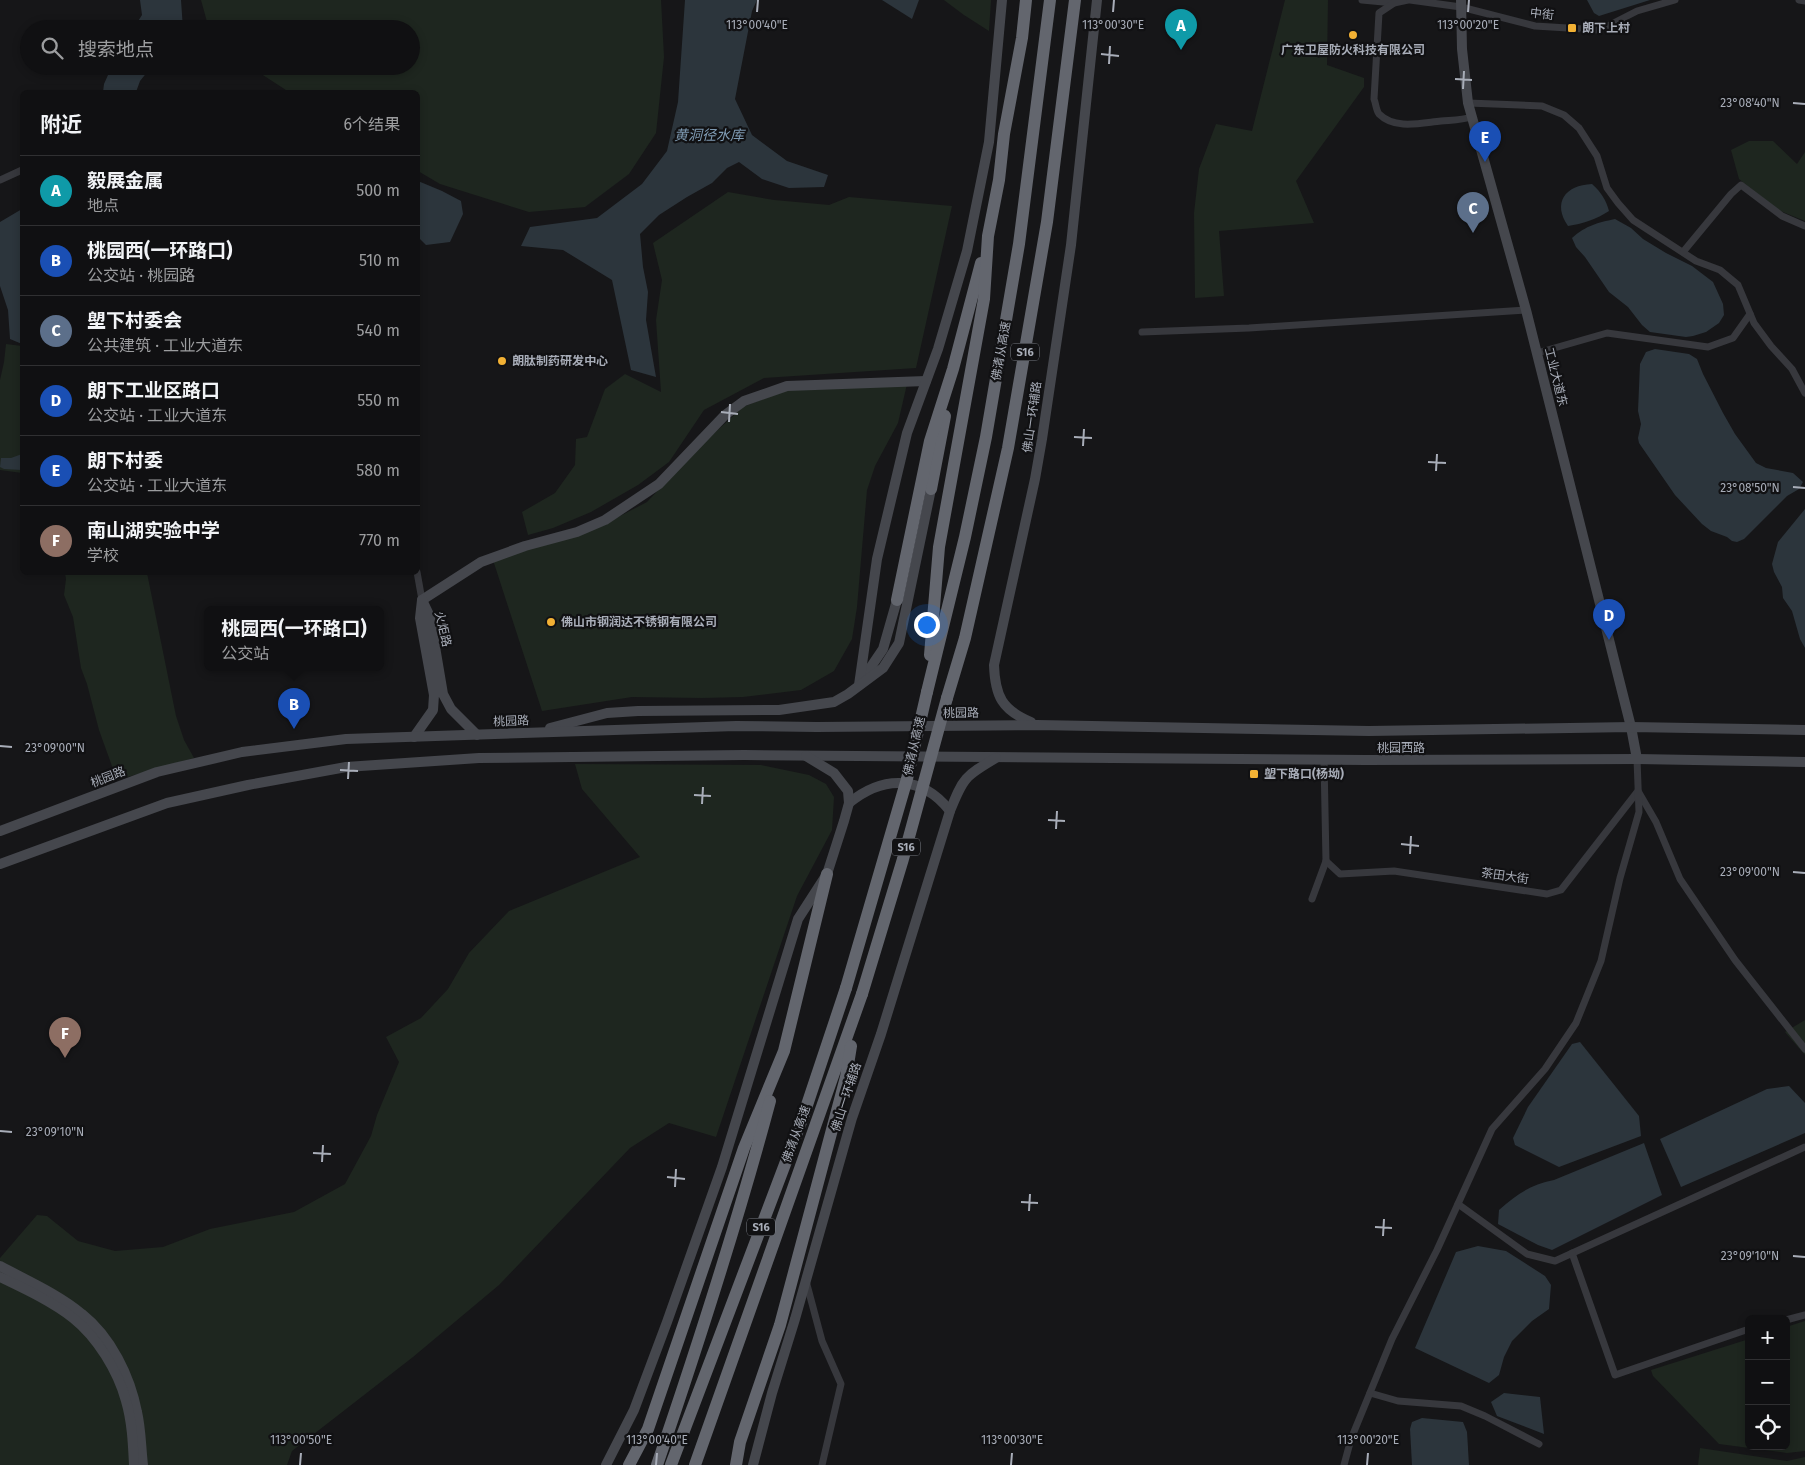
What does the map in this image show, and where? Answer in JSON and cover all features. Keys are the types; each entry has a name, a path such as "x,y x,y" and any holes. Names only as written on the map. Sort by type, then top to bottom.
{"highway":[{"path":"1014,83 1019,0"},
{"path":"897,600 930,441 953,370 988,236 1022,38 1026,0"},
{"name":"佛清从高速","path":"671,1465 804,1114 846,988 904,787 965,537 986,437 1019,244 1050,0"},
{"name":"佛清从高速","path":"695,1465 857,1012 903,859 967,630 1008,448 1047,222 1075,0"},
{"path":"927,692 939,547 984,299 988,236"},
{"path":"931,489 953,370"},
{"path":"657,1465 689,1372 745,1193 784,1051 828,874"},
{"path":"736,1465 740,1442 780,1325 846,1077 857,1012"},
{"path":"629,1465 648,1430 744,1148 784,1051"}],"main road":[{"path":"858,685 878,559 907,433 938,349 968,251 989,142 1002,0"},
{"name":"佛山一环辅路","path":"1037,725 1017,717 1005,706 998,696 994,679 994,665 1042,440 1068,264 1097,0"},
{"name":"工业大道东","path":"1461,3 1462,49 1468,103 1526,310 1631,727 1637,759"},
{"path":"422,600 480,562 525,546 577,532 605,520 659,484 725,415 744,400 787,386 926,381"},
{"path":"532,733 607,713 638,710 779,710 834,702 848,694 883,668 899,643 931,489"},
{"name":"火炬路","path":"422,600 430,617 443,694 451,709 477,735"},
{"name":"火炬路","path":"414,737 433,710 434,695 420,618 422,600"},
{"path":"858,685 883,648 897,600"},
{"name":"桃园西路","path":"1037,725 1369,731 1631,727 1805,730"},
{"name":"桃园路","path":"0,831 158,772 242,752 346,739 736,726 1037,725"},
{"path":"606,1465 634,1410 703,1222 722,1167 798,919 828,874 849,803 848,791 841,780 834,773 805,755"},
{"path":"0,864 167,803 248,784 346,766 479,758 805,755 996,757"},
{"name":"佛山一环辅路","path":"753,1465 852,1118 881,1034 950,811 962,783 972,771 996,757"},
{"name":"桃园西路","path":"996,757 1324,760 1637,759 1805,762"},
{"path":"849,803 862,792 879,785 899,782 915,786 933,794 950,811"},
{"path":"0,1266 83,1314 103,1336 123,1369 131,1388 138,1413 143,1465"},
{"path":"0,1277 55,1305 75,1319 96,1340 111,1366 126,1400 133,1444 134,1465"}],"street":[{"name":"中街","path":"1362,0 1394,3 1409,0 1461,3 1535,26 1600,30 1636,11 1675,0"},
{"path":"1799,0 1805,0"},
{"path":"1394,3 1379,13 1374,99 1378,112 1388,120 1409,124 1462,120 1472,117"},
{"path":"1468,103 1542,106 1564,115 1578,128 1597,156 1607,188 1633,220 1696,260 1720,270 1738,285 1754,323 1771,346 1792,369 1805,393"},
{"path":"0,180 20,171"},
{"path":"1683,252 1731,194 1740,186 1782,216 1805,226"},
{"path":"1142,332 1248,328 1526,310"},
{"path":"1537,353 1607,333 1708,347 1734,338 1750,314"},
{"path":"418,575 422,600"},
{"path":"1344,1465 1351,1439 1392,1339 1437,1250 1492,1129 1545,1069 1576,1023 1601,961 1620,878 1638,812 1637,759"},
{"path":"1312,899 1326,862 1324,760"},
{"path":"1638,791 1656,822 1680,879 1735,960 1805,1049"},
{"name":"茶田大街","path":"1326,862 1340,874 1394,871 1547,894 1561,890 1638,791"},
{"path":"1458,1204 1527,1254 1554,1261 1805,1147"},
{"path":"1572,1253 1615,1375 1745,1330"},
{"path":"806,1280 822,1342 841,1384 822,1465"},
{"path":"1790,1319 1805,1315"},
{"path":"1370,1393 1398,1401 1460,1406 1485,1416 1539,1444"}],"shaded area":[{"path":"201,0 661,0 664,57 656,133 629,174 585,207 529,212 440,184 420,172 420,90 286,90 263,75 420,75 420,20 207,20"},
{"path":"944,0 991,0 989,31 964,15"},
{"path":"1285,0 1328,0 1327,65 1364,78 1364,87 1296,181 1314,223 1219,231 1224,296 1195,298 1194,213 1199,169 1216,124 1252,131"},
{"path":"1749,141 1773,141 1797,164 1805,152 1805,221 1778,210 1739,179 1731,150"},
{"path":"728,192 774,200 829,205 849,197 952,206 916,368 764,378 704,410 669,462 638,485 591,512 553,528 528,535 522,512 555,493 575,465 576,439 587,437 605,389 625,374 661,392 656,320 662,280 653,243"},
{"path":"6,344 20,346 20,473 0,470 0,380"},
{"path":"907,384 898,423 875,466 867,490 857,607 852,639 834,671 801,690 743,697 632,697 542,711 493,560 599,527 647,502 698,448 743,407 788,389"},
{"path":"65,575 147,575 176,716 184,740 194,758 117,780 99,730 81,668 73,617 64,595"},
{"path":"575,764 761,765 809,775 826,784 834,797 832,830 797,896 716,1137 669,1123 630,1148 499,1285 413,1357 292,1451 287,1465 0,1465 0,1258 37,1215 47,1216 78,1241 115,1251 163,1247 210,1229 294,1212 345,1184 371,1136 377,1115 399,1062 386,1037 421,1018 448,989 469,953 509,911 640,857 582,789"},
{"path":"1805,1020 1805,1055 1785,1032"},
{"path":"1805,1321 1805,1451 1787,1453 1764,1450 1790,1450 1790,1326"},
{"path":"1745,1340 1745,1447 1719,1444 1653,1376 1651,1370"},
{"path":"1700,1448 1787,1461 1805,1457 1805,1465 1698,1465"}],"water":[{"path":"140,0 181,0 182,20 139,20 142,15"},
{"name":"黄洞径水库","path":"685,0 757,0 752,11 735,99 752,135 787,161 828,175 824,187 789,188 762,179 739,162 727,168 712,183 659,215 640,234 643,267 648,292 646,320 656,377 631,370 612,280 563,250 521,246 530,227 597,218 642,184 667,151 678,102"},
{"path":"882,0 919,0 912,19"},
{"path":"1587,0 1650,0 1599,16 1594,13"},
{"path":"108,75 145,75 137,90 103,90"},
{"path":"420,182 461,201 463,214 450,242 426,245 420,239"},
{"path":"1592,184 1603,196 1609,211 1589,221 1568,226 1561,210 1561,203 1564,197 1575,188"},
{"path":"20,210 20,343 10,339 8,310 0,286 0,222"},
{"path":"1615,219 1631,228 1643,239 1692,266 1713,282 1723,304 1724,315 1719,323 1706,332 1686,337 1650,332 1628,307 1609,292 1576,247 1572,238 1592,225"},
{"path":"1655,349 1689,354 1697,359 1723,413 1735,434 1756,463 1766,468 1793,473 1803,482 1799,489 1787,496 1744,539 1737,542 1732,541 1711,531 1702,524 1675,495 1639,443 1638,438 1641,424 1638,411 1640,364 1646,352"},
{"path":"20,455 20,470 0,467 1,458 11,458"},
{"path":"1805,509 1805,648 1800,639 1792,611 1783,598 1782,587 1772,564 1778,542"},
{"path":"1580,1042 1639,1116 1641,1136 1559,1167 1515,1145 1513,1138 1528,1107 1572,1044"},
{"path":"1789,1086 1805,1103 1805,1133 1681,1187 1660,1139 1767,1089"},
{"path":"1644,1143 1662,1195 1552,1250 1538,1245 1498,1224 1499,1210 1524,1191"},
{"path":"1478,1246 1506,1251 1545,1276 1551,1285 1549,1309 1532,1321 1512,1341 1504,1357 1499,1375 1489,1383 1415,1348 1456,1252"},
{"path":"1504,1393 1540,1397 1544,1434 1497,1416 1491,1402"},
{"path":"1422,1418 1463,1422 1467,1432 1469,1465 1412,1465 1410,1429 1412,1422"}],"place":[{"name":"朗下上村","path":"1572,28"},
{"name":"广东卫屋防火科技有限公司","path":"1353,35"},
{"name":"毅展金属","path":"1181,50"},
{"name":"朗下村委","path":"1485,162"},
{"name":"塱下村委会","path":"1473,233"},
{"name":"朗肽制药研发中心","path":"502,361"},
{"name":"佛山市钢润达不锈钢有限公司","path":"551,622"},
{"name":"朗下工业区路口","path":"1609,640"},
{"name":"桃园西(一环路口)","path":"294,729"},
{"name":"塱下路口(杨坳)","path":"1254,774"},
{"name":"南山湖实验中学","path":"65,1058"}]}
